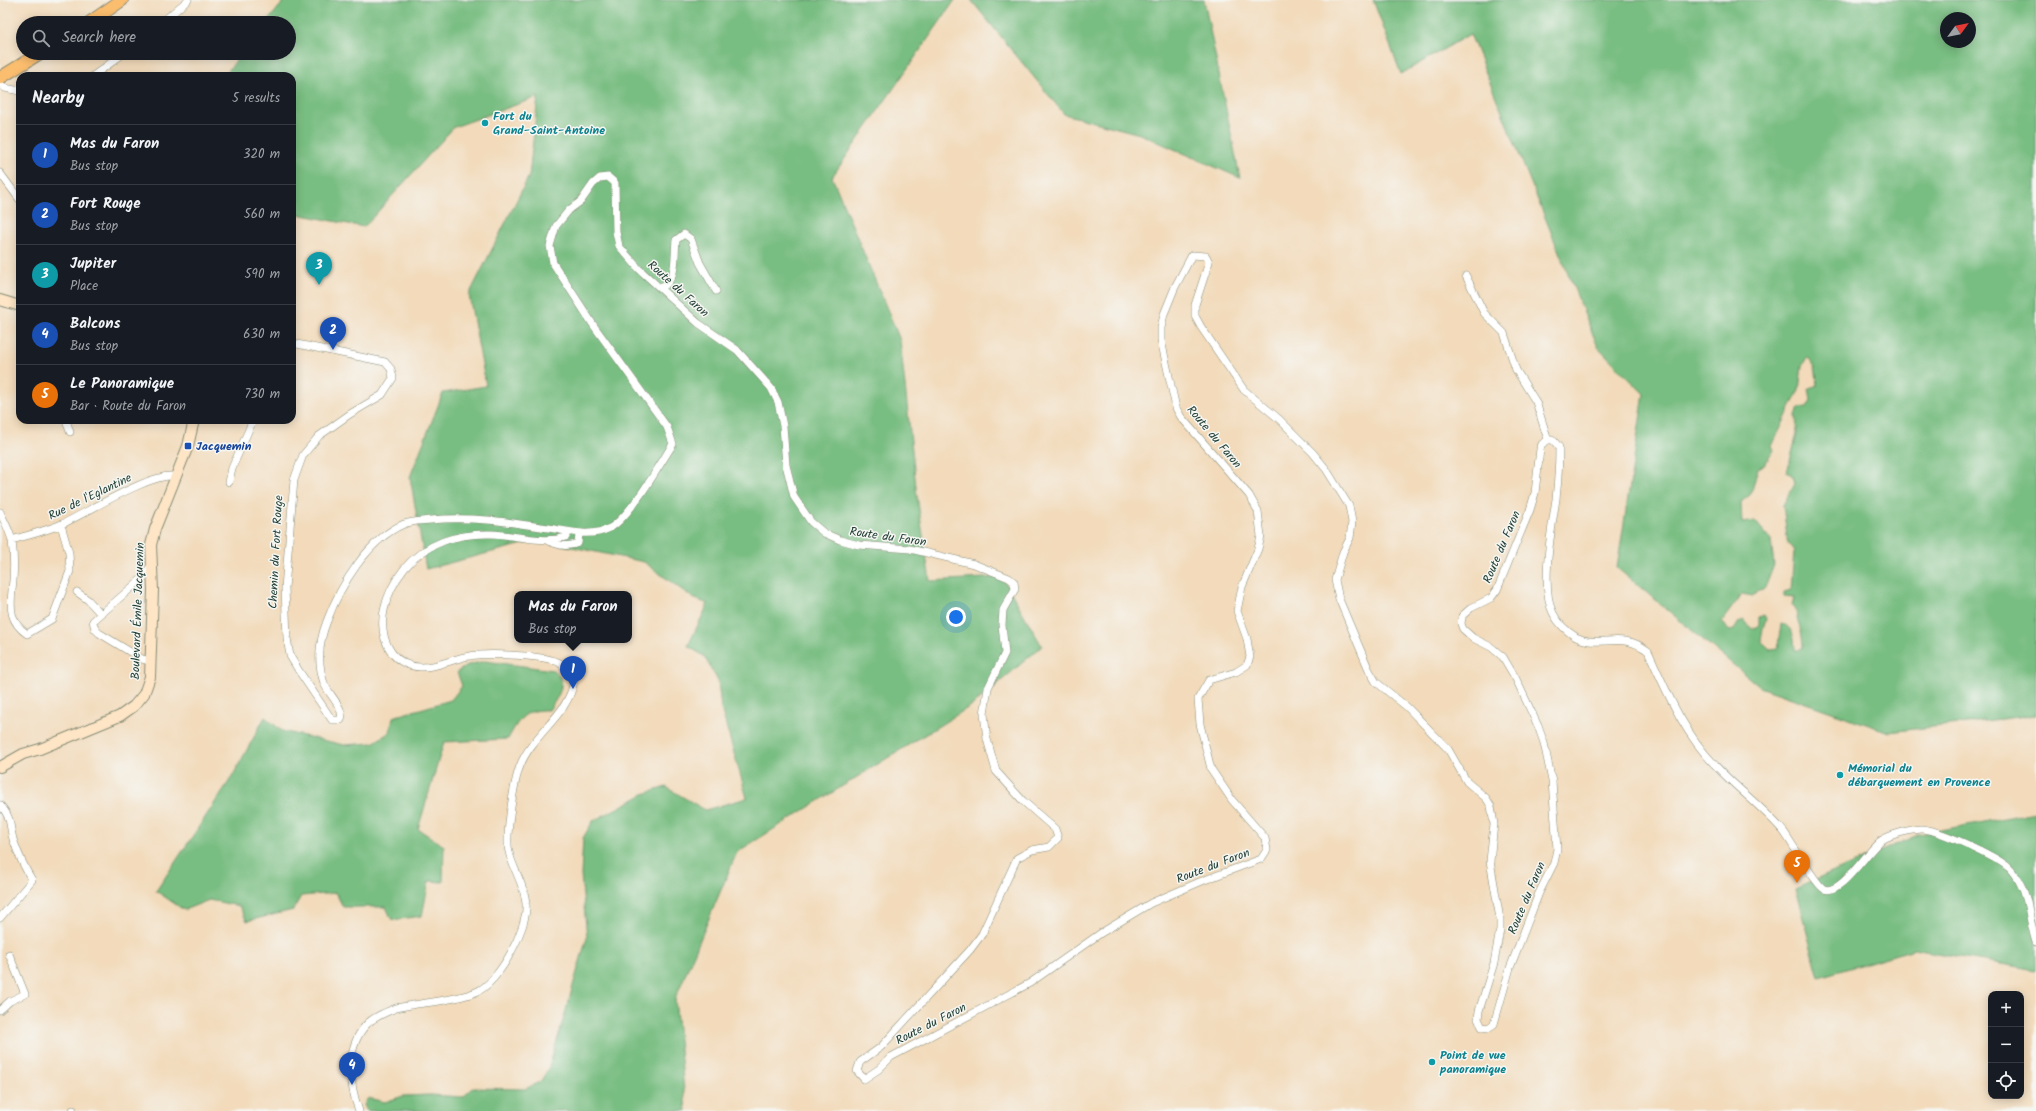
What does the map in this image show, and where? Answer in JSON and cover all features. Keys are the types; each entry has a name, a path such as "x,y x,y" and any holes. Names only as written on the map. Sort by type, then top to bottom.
{"main road":[{"path":"99,16 122,0"},
{"path":"0,78 29,60"},
{"path":"0,300 16,305"},
{"name":"Boulevard Émile Jacquemin","path":"0,767 23,754 103,724 127,711 140,701 146,690 150,677 153,590 151,545 155,529 188,446 193,424"}],"street":[{"path":"169,16 188,0"},
{"path":"98,72 115,60"},
{"path":"0,84 5,88 16,90"},
{"path":"0,173 16,195"},
{"name":"Route du Faron","path":"579,534 600,531 616,524 630,508 673,444 667,427 594,326 553,264 550,246 556,226 569,210 581,201 593,184 600,178 608,177 615,183 616,232 620,246 639,269 698,323 737,350 771,388 778,402 787,472 794,497 811,522 824,533 840,540 859,545 910,549 974,564 1009,578 1014,582 1015,589 1004,610 1002,625 1005,653 988,688 984,714 987,739 996,771 1023,801 1056,829 1058,838 1049,847 1032,850 1017,858 982,934 949,974 881,1047 860,1062 857,1071 864,1079 879,1069 891,1057 1030,983 1101,933 1151,902 1261,859 1267,850 1265,838 1232,800 1211,769 1200,724 1198,699 1203,688 1209,680 1236,672 1247,665 1250,657 1247,639 1236,611 1242,586 1258,549 1261,536 1258,511 1249,495 1181,417 1176,408 1161,340 1161,328 1164,314 1188,259 1192,255 1206,256 1209,262 1195,305 1195,316 1201,327 1244,390 1279,419 1313,453 1326,470 1349,506 1352,522 1350,538 1343,552 1335,580 1339,599 1369,670 1376,682 1407,707 1448,748 1467,782 1486,798 1491,806 1494,824 1490,861 1500,919 1500,930 1494,963 1478,1019 1482,1027 1492,1027 1498,1016 1499,1003 1519,946 1540,893 1554,863 1558,850 1557,832 1552,781 1544,743 1529,706 1503,657 1491,647 1473,638 1463,629 1461,624 1462,616 1471,608 1491,598 1497,590 1530,510 1535,493 1540,449 1542,444 1548,440"},
{"path":"661,288 667,285 674,273 676,240 684,234 691,240 700,263 716,290"},
{"path":"1466,276 1484,313 1504,332 1516,370 1536,402 1548,440 1553,440 1560,447 1549,546 1549,598 1552,612 1564,629 1583,640 1627,640 1639,644 1648,651 1680,719 1691,735 1715,766 1769,815 1795,847 1819,884 1824,889 1835,888 1844,882 1862,860 1882,840 1921,829 1941,833 1980,851 2009,867 2020,882 2028,905 2036,942"},
{"name":"Chemin du Fort Rouge","path":"296,344 380,360 385,362 391,369 393,378 382,395 350,414 319,436 303,455 294,480 285,588 287,638 293,661 332,720 341,720 342,717 341,711 325,684 320,670 320,648 323,632 342,589 352,572 382,538 405,524 457,518 500,521 579,534"},
{"path":"67,424 70,432"},
{"path":"229,482 232,468 251,424"},
{"name":"Rue de l'Eglantine","path":"12,540 61,525 153,478 171,475 177,476"},
{"path":"0,512 12,540 12,589 10,604 12,616 18,627 27,634 52,619 70,570 69,553 61,525"},
{"path":"546,540 566,537 569,532"},
{"path":"359,1111 351,1078 351,1067 356,1042 367,1024 396,1008 466,996 478,992 495,976 521,935 525,919 526,904 523,888 508,852 507,832 520,765 532,745 570,696 574,680 562,664 546,659 488,654 469,656 433,667 408,665 395,657 382,635 382,622 388,599 401,573 410,562 422,552 436,544 454,538 491,534 546,540 562,546 572,546 578,544 579,534"},
{"path":"150,661 142,659 99,633 95,629 93,621 146,576 149,568 152,567"},
{"path":"77,592 88,600 101,614"},
{"path":"0,805 10,819 13,838 22,865 32,880 0,918"},
{"path":"0,1010 10,1001 25,994 9,954"}],"green space":[{"path":"285,0 955,0 832,177 900,340 917,496 930,581 1002,577 1042,646 974,704 737,852 675,999 686,1111 367,1111 364,1105 368,1098 385,1102 403,1096 430,1095 463,1097 473,1088 525,1089 540,1082 548,1070 587,937 581,875 583,838 593,821 644,794 666,787 705,810 747,798 721,708 718,681 704,656 688,646 708,604 693,598 644,562 539,540 426,569 410,477 443,393 486,386 469,295 529,176 538,97 454,127 364,227 296,214 296,72 227,72 237,60 296,60 296,16 272,16"},
{"path":"971,0 1204,0 1240,178 1140,134 1064,114"},
{"path":"1373,0 2036,0 2036,715 1889,732 1760,687 1617,568 1644,394 1598,347 1470,34 1401,74","holes":["1808,357 1815,367 1818,385 1809,388 1811,400 1807,407 1799,408 1796,415 1797,434 1787,472 1793,476 1795,483 1783,505 1788,543 1794,551 1791,590 1784,592 1784,596 1794,597 1792,605 1796,610 1803,647 1799,650 1795,650 1794,637 1791,630 1781,623 1778,642 1779,648 1770,649 1761,641 1766,619 1764,615 1759,617 1759,626 1752,629 1744,620 1739,622 1734,630 1729,631 1722,621 1742,594 1753,596 1758,591 1764,590 1774,565 1771,540 1755,521 1742,523 1741,502 1751,494 1758,468 1764,465 1774,450 1772,446 1799,390 1802,366"]},
{"path":"485,661 553,670 560,679 560,690 556,700 549,710 528,713 519,721 508,739 444,742 418,829 444,846 443,882 429,881 422,916 392,920 386,907 343,907 336,893 301,896 293,910 247,921 239,906 209,900 184,910 156,891 232,777 265,717 282,731 344,745 373,743 390,732 393,717 451,700 462,686 457,672 468,665"},
{"path":"2036,812 2036,970 1914,949 1819,977 1795,889 1920,834"}],"place":[{"name":"Fort du Grand-Saint-Antoine","path":"485,123"},
{"name":"Jupiter","path":"319,285"},
{"name":"Fort Rouge","path":"333,350"},
{"name":"Jacquemin","path":"188,446"},
{"name":"Mas du Faron","path":"573,689"},
{"name":"Mémorial du débarquement en Provence","path":"1840,775"},
{"name":"Le Panoramique","path":"1797,883"},
{"name":"Point de vue panoramique","path":"1432,1062"},
{"name":"Balcons","path":"352,1085"}]}
